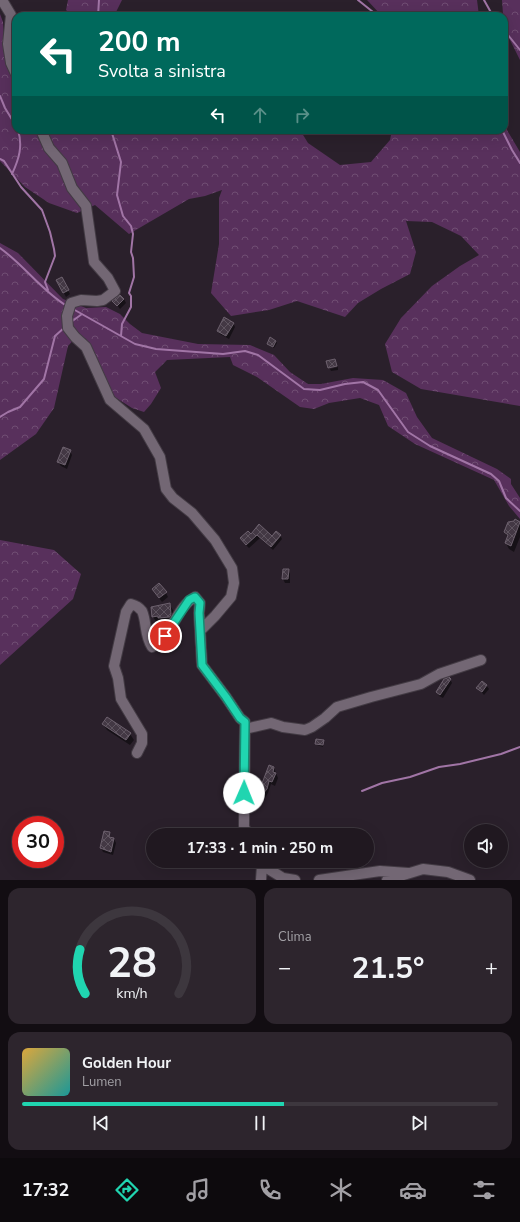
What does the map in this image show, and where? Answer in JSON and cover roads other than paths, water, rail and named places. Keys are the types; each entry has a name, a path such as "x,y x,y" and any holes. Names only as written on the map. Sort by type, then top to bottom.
{"street":[{"path":"2,0 11,15 8,44 12,65"},
{"path":"43,134 49,148 62,163 72,188 86,206 94,262 108,278 115,291 103,300 81,300 71,303 67,316 68,328 86,347 110,400 144,429 160,457 162,476 166,489 173,498 192,512 215,540 232,568 234,583 231,597 201,630"},
{"path":"137,753 142,743 142,734 121,700 118,678 114,666 126,612 131,604 142,611 148,640 152,647 159,643 171,629 189,600 195,597 200,603 199,613 202,665 240,718 245,722 245,828"},
{"path":"245,729 272,723 283,727 305,730 325,718 337,707 421,684 439,674 481,660"},
{"path":"261,868 262,880"},
{"path":"268,868 283,878 295,880"},
{"path":"387,880 423,869 448,872 470,880"},
{"path":"319,880 380,871 408,873"}],"waterway":[{"path":"98,12 99,0"},
{"path":"358,0 373,12"},
{"path":"484,0 491,12"},
{"path":"508,35 520,50"},
{"path":"0,96 12,119"},
{"path":"12,174 20,152 19,134"},
{"path":"112,134 121,162 117,195 123,216 131,226 133,234 131,252 133,258 134,277 129,293 131,296 131,307 122,324 121,336"},
{"path":"504,134 520,163"},
{"path":"0,159 4,161 21,187 42,210 50,232 55,256 45,282 48,290"},
{"path":"0,248 58,300 67,306"},
{"path":"73,309 135,344 156,349 223,354 245,351 258,355 304,389 320,390 345,384 363,382 378,390 408,432 430,446 491,474 499,481 506,498 520,511"},
{"path":"71,322 82,314"},
{"path":"0,417 20,407 44,379 55,336 65,327"},
{"path":"362,791 382,783 410,777 439,767 460,764 501,754 520,747"}]}
